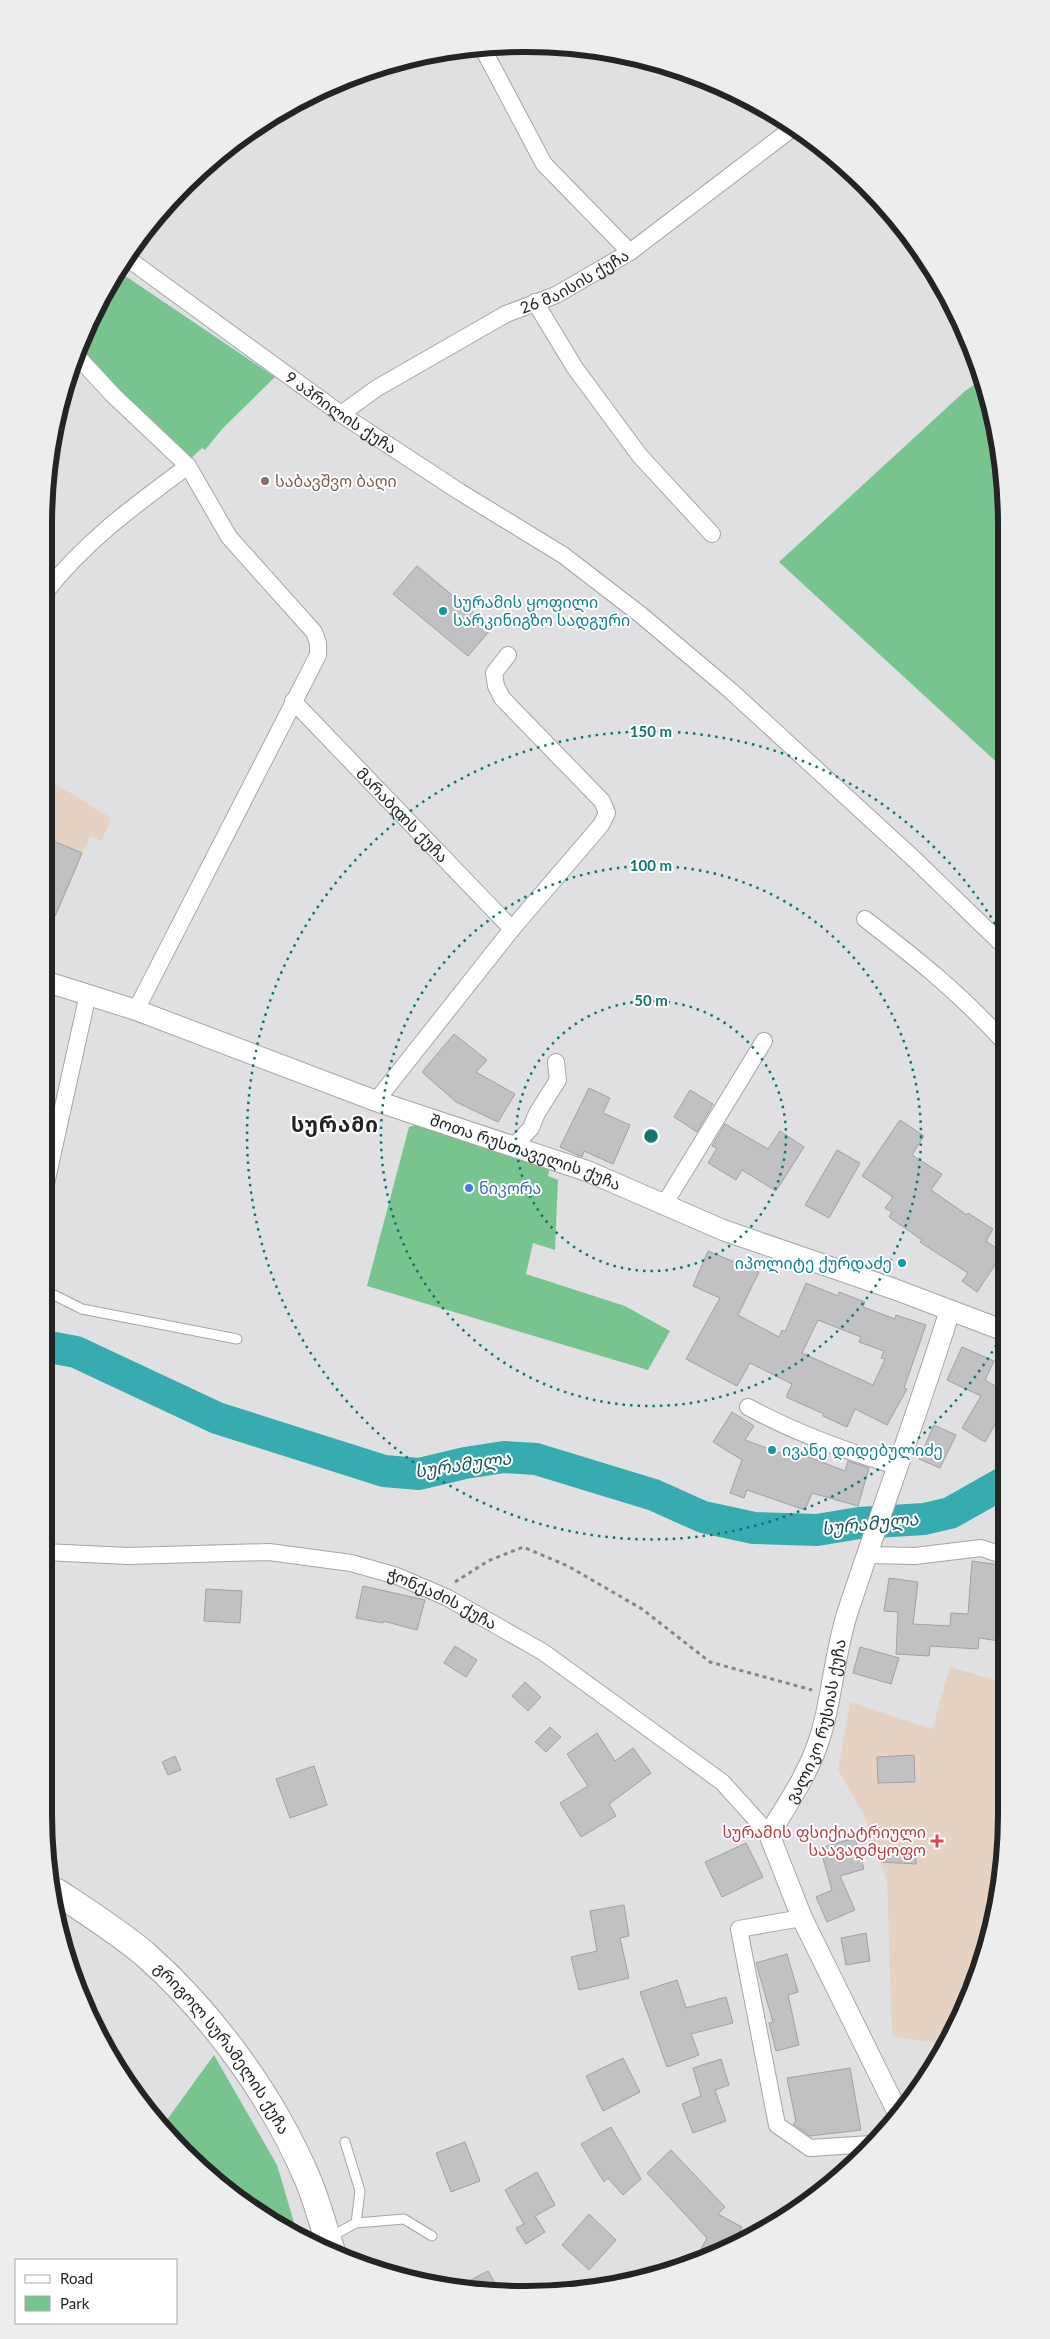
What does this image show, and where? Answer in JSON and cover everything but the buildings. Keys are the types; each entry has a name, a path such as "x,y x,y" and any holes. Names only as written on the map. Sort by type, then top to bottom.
{"main road":[{"name":"გრიგოლ სურამელის ქუჩა","path":"60,1894 146,1955 200,2008 250,2075 280,2126 308,2180 329,2243"}],"street":[{"path":"486,55 544,164 630,252"},
{"name":"26 მაისის ქუჩა","path":"341,414 357,401 414,365 506,314 556,295 630,252 788,132"},
{"name":"9 აპრილის ქუჩა","path":"132,262 341,414 460,492 563,556 641,616 731,691 914,858 998,940"},
{"path":"535,302 575,368 640,456 712,534"},
{"path":"82,362 112,395 188,466 229,537 314,632 318,643 318,655 136,1010"},
{"path":"52,583 65,566 121,516 188,466"},
{"path":"376,1101 512,929 601,825 607,814 602,801 502,698 496,686 494,673 508,655"},
{"name":"მარაბდის ქუჩა","path":"293,701 512,929"},
{"path":"865,919 929,968 977,1012 998,1035"},
{"name":"შოთა რუსთაველის ქუჩა","path":"52,983 136,1010 376,1101 587,1171 665,1203 722,1230 998,1328"},
{"path":"52,1157 88,994"},
{"path":"665,1203 764,1041"},
{"path":"514,1146 531,1128 537,1113 558,1080 556,1062"},
{"name":"ვალიკო რუსიას ქუჩა","path":"769,1834 804,1778 821,1734 848,1610 882,1507 924,1396 950,1310"},
{"path":"748,1407 789,1429 850,1453 897,1466"},
{"path":"869,1551 915,1556 981,1548 998,1553"},
{"name":"ჭონქაძის ქუჩა","path":"52,1552 128,1556 269,1552 351,1563 397,1576 448,1598 542,1652 722,1782 769,1834"},
{"path":"769,1834 802,1918 895,2108"},
{"path":"802,1918 739,1929 777,2125 810,2148 862,2145"}],"lane":[{"path":"52,1294 82,1309 237,1339"},
{"path":"345,2142 360,2191 356,2223"},
{"path":"329,2243 356,2223 404,2219 432,2236"}],"path":[{"path":"448,1598 451,1584 488,1561 523,1547 568,1566 642,1609 710,1662 829,1695"}],"shaded area":[{"path":"52,782 111,818 102,841 90,836 52,927"},
{"name":"სურამის ფსიქიატრიული საავადმყოფო","path":"950,1667 998,1681 998,1814 993,1876 981,1936 972,1966 962,1995 938,2044 892,2036 887,1881 864,1815 838,1770 850,1702 932,1729"}],"green space":[{"path":"124,275 275,377 223,428 205,450 202,448 183,466 81,363 101,316"},
{"path":"975,384 988,433 996,494 998,525 998,763 779,562 965,391"},
{"path":"427,1121 552,1159 548,1176 558,1180 555,1250 533,1243 526,1274 625,1306 670,1331 648,1370 367,1286 409,1127"},
{"path":"214,2055 277,2165 295,2226 262,2207 237,2189 191,2148 166,2121"}],"waterway":[{"name":"სურამულა","path":"52,1348 76,1352 217,1418 384,1471 419,1474 465,1463 504,1457 536,1459 654,1495 703,1517 754,1528 817,1530 859,1523 924,1519 950,1513 998,1486"}],"place":[{"name":"საბავშვო ბაღი","path":"265,481"},
{"name":"სურამის ყოფილი სარკინიგზო სადგური","path":"443,611"},
{"name":"ნიკორა","path":"469,1188"},
{"name":"იპოლიტე ქურდაძე","path":"902,1263"},
{"name":"ივანე დიდებულიძე","path":"772,1450"},
{"name":"სურამის ფსიქიატრიული საავადმყოფო","path":"937,1841"}],"district":[{"name":"სურამი","path":"335,1125"}]}
